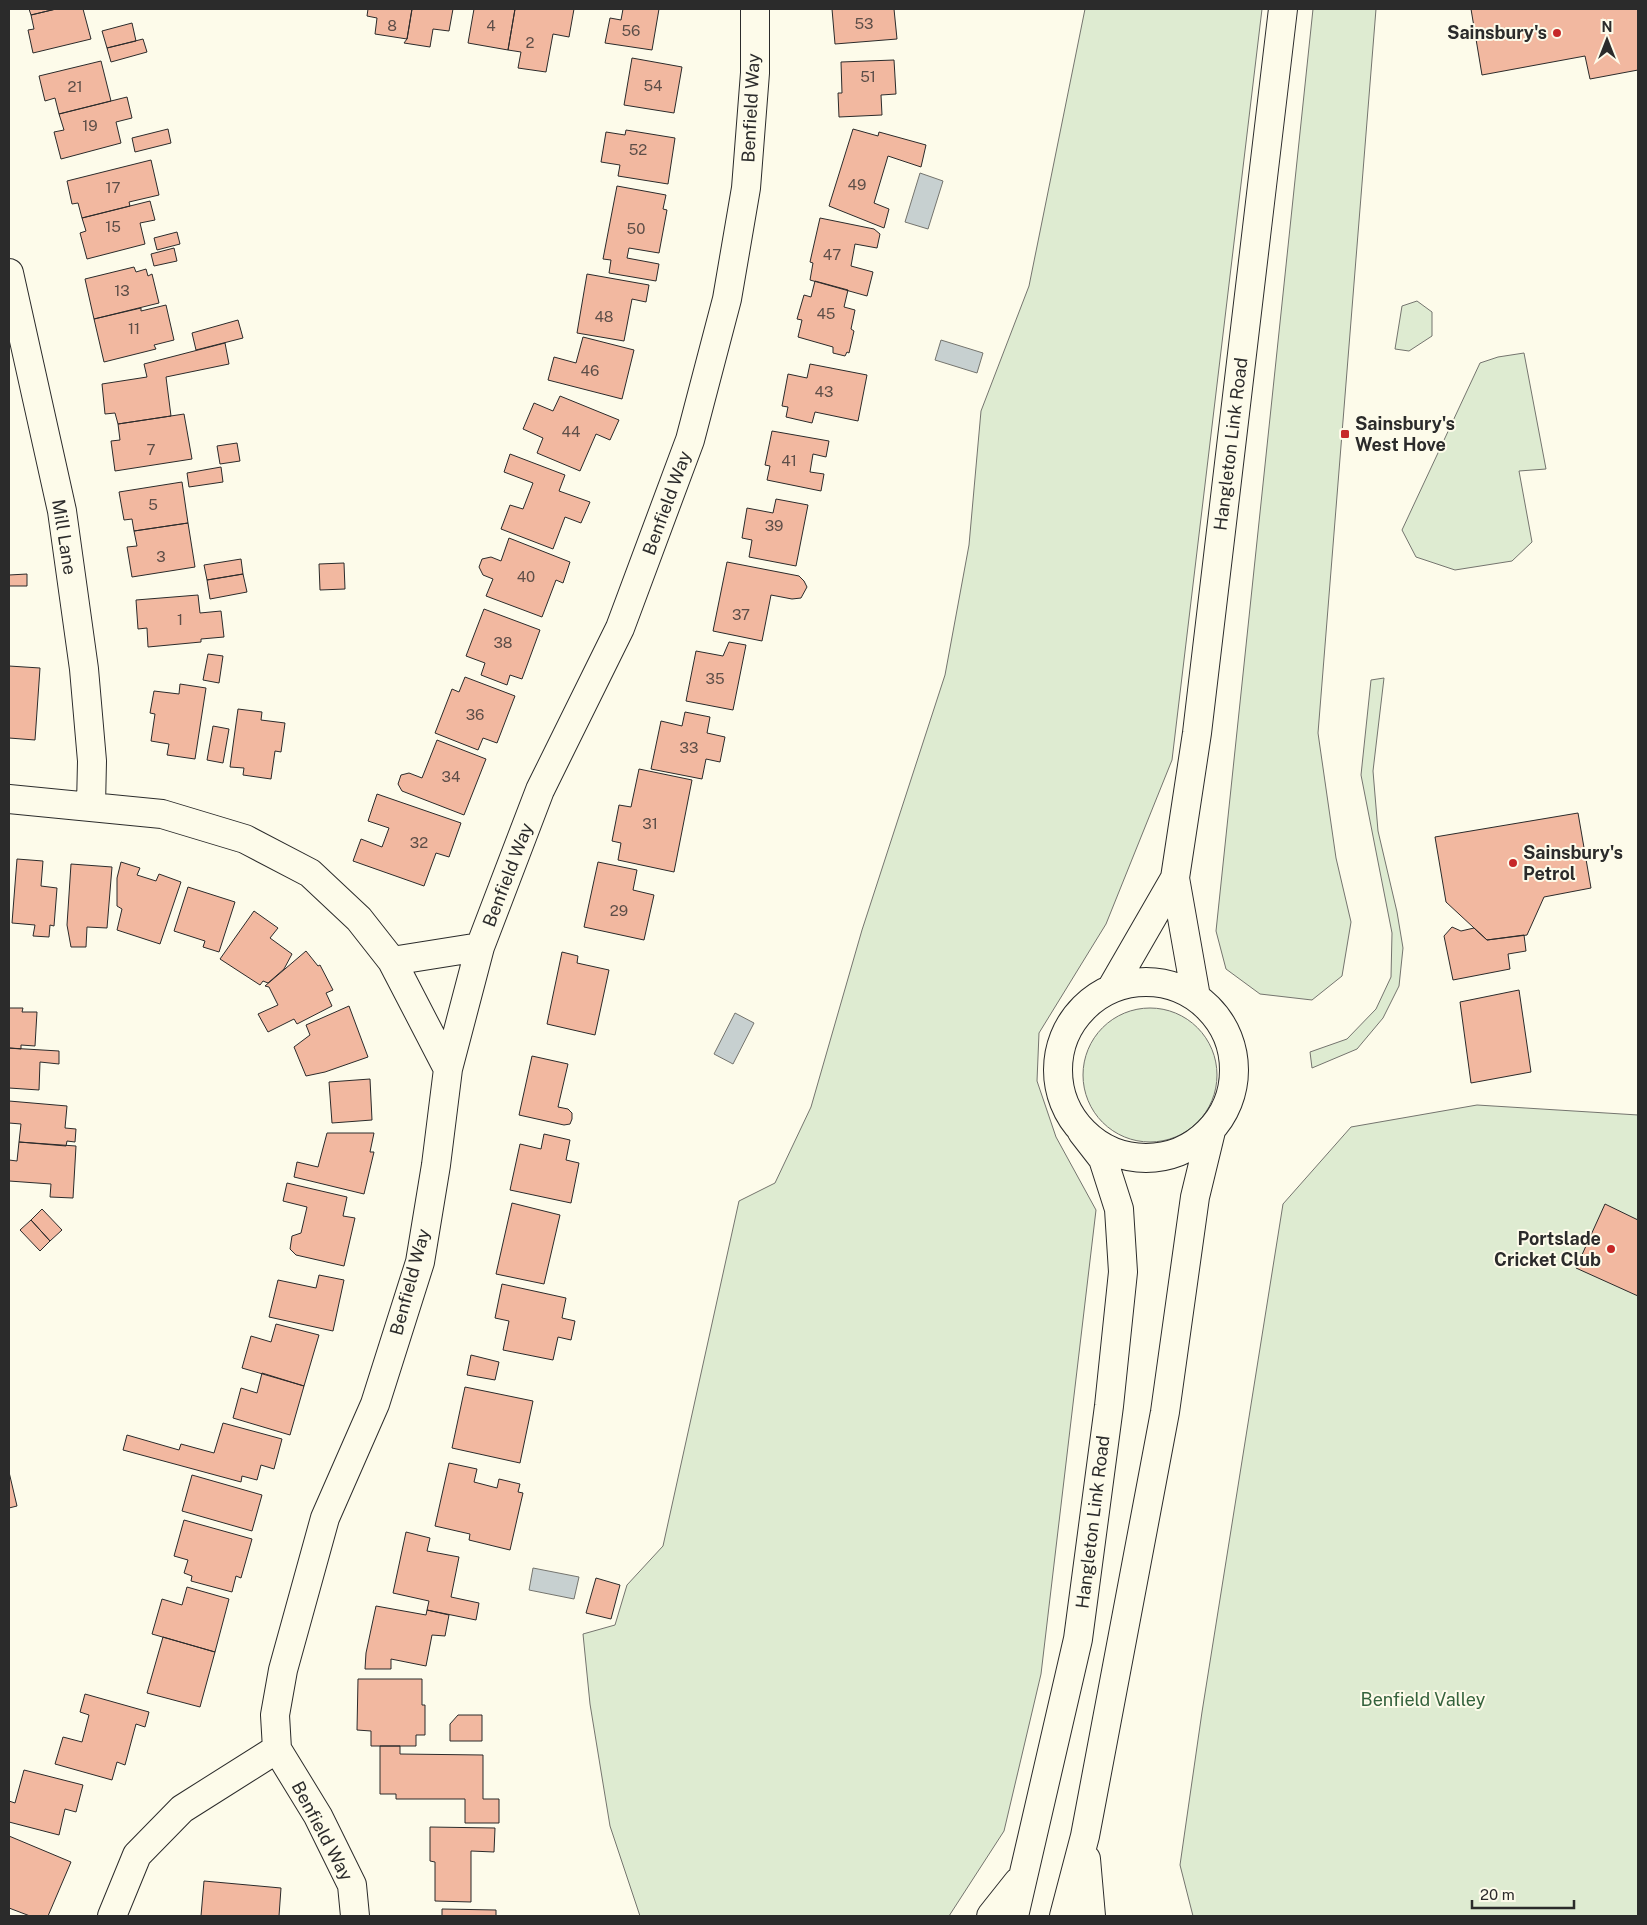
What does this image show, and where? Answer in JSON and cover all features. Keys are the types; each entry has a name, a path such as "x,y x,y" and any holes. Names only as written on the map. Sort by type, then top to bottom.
{"main road":[{"name":"Benfield Way","path":"355,1916 352,1885 318,1816 277,1749 275,1715 283,1670 325,1518 375,1404 420,1262 436,1165 448,1069 480,947 540,790 620,628 690,440 727,299 746,188 755,73 755,9"},
{"name":"Hangleton Link Road","path":"1196,997 1175,878 1198,723 1283,9"},
{"name":"Mill Lane","path":"9,273 62,511 84,669 92,762 91,806"},
{"path":"9,799 162,814 245,839 310,873 359,919 392,961 448,1069"},
{"name":"Hangleton Link Road","path":"1111,989 1175,878"},
{"path":"392,961 480,947"},
{"path":"1141,982 1166,982 1196,997 1219,1020 1230,1043 1234,1072 1228,1103 1222,1117 1211,1131 1186,1150 1156,1158 1133,1158 1105,1149 1082,1132 1068,1115 1058,1087 1057,1058 1066,1029 1085,1005 1111,989 1141,982"},
{"path":"1064,1916 1084,1836 1165,1412 1194,1198 1211,1131"},
{"name":"Hangleton Link Road","path":"1014,1916 1078,1639 1109,1406 1123,1272 1119,1209 1103,1160 1082,1132"},
{"path":"112,1916 137,1855 182,1809 277,1749"},
{"path":"1084,1836 1091,1916"},
{"path":"991,1916 1025,1873"}],"green space":[{"path":"1085,9 1262,9 1172,760 1106,924 1039,1033 1037,1081 1056,1137 1096,1210 1041,1674 1004,1831 949,1916 640,1916 610,1826 590,1704 583,1634 615,1625 627,1585 663,1546 739,1201 775,1183 811,1107 862,930 945,675 969,545 981,411 1029,286"},
{"path":"1313,9 1376,9 1318,733 1336,858 1351,922 1342,976 1312,1000 1260,994 1226,969 1216,931"},
{"path":"1417,301 1432,312 1432,336 1409,351 1395,349 1402,306"},
{"path":"1524,353 1546,469 1519,471 1532,542 1512,561 1455,570 1416,557 1402,530 1480,363 1498,357"},
{"path":"1384,678 1373,771 1378,831 1397,912 1403,948 1399,986 1383,1018 1357,1049 1312,1068 1310,1052 1347,1039 1376,1009 1391,977 1392,933 1361,775 1371,680"},
{"path":"1150,1008 1176,1013 1198,1027 1212,1049 1217,1075 1212,1101 1198,1123 1176,1137 1150,1142 1124,1137 1102,1123 1088,1101 1083,1075 1088,1049 1102,1027 1124,1013"},
{"name":"Benfield Valley","path":"1477,1105 1638,1115 1638,1916 1193,1916 1180,1865 1202,1712 1283,1204 1351,1127"}],"shaded area":[{"path":"920,173 943,181 928,229 905,222"},
{"path":"941,340 983,353 977,373 935,360"},
{"path":"735,1013 754,1023 733,1064 714,1054"},
{"path":"533,1568 579,1577 574,1599 529,1590"}],"building":[{"path":"29,9 56,9 31,15"},
{"path":"56,9 83,9 91,39 33,53 28,30 34,29 31,15"},
{"path":"368,9 412,9 407,39 375,34 377,18 367,16"},
{"path":"412,9 453,9 449,31 433,29 430,47 404,43 407,39"},
{"path":"474,9 515,9 508,50 468,43"},
{"path":"515,9 574,9 569,37 553,34 546,72 518,68 521,52 508,50"},
{"path":"623,9 659,9 652,50 605,43 610,18 621,20"},
{"path":"832,9 894,9 897,39 835,44"},
{"name":"Sainsbury's","path":"1471,9 1638,9 1638,70 1590,79 1585,56 1482,75"},
{"path":"132,23 136,41 107,48 102,31"},
{"path":"143,39 147,52 111,62 107,48"},
{"path":"632,58 682,67 674,113 624,105"},
{"path":"894,60 896,94 881,95 882,115 839,117 838,93 842,93 841,62"},
{"path":"101,61 111,101 59,114 55,98 45,101 39,76"},
{"path":"127,97 132,118 116,122 121,143 61,159 54,132 64,130 59,114"},
{"path":"168,129 171,143 135,152 132,138"},
{"path":"853,129 878,136 879,132 926,145 921,167 888,156 874,203 889,209 884,228 829,206"},
{"path":"626,130 675,138 668,184 618,176 620,165 601,162 606,132 625,135"},
{"path":"151,160 159,195 129,202 130,206 82,218 78,203 72,204 67,181"},
{"path":"617,186 666,195 663,209 667,210 659,253 629,248 627,258 659,264 656,281 609,273 611,260 603,259"},
{"path":"150,201 155,220 140,223 145,244 87,259 80,233 86,231 82,218"},
{"path":"820,218 874,229 880,234 877,248 855,244 851,266 873,272 867,296 810,280 813,263 810,262"},
{"path":"177,232 180,244 157,250 154,238"},
{"path":"174,248 177,261 154,266 151,254"},
{"path":"134,267 136,272 146,269 148,276 152,274 159,303 94,319 85,279"},
{"path":"587,274 649,285 646,302 632,299 624,341 577,333"},
{"path":"815,281 848,290 844,307 855,310 851,329 854,331 849,353 847,352 845,356 833,353 833,347 798,337 802,320 797,319 804,295 811,297"},
{"path":"166,305 174,340 154,345 156,349 104,362 94,319 141,308 141,311"},
{"path":"238,320 243,338 196,350 192,333"},
{"path":"583,337 634,350 622,399 548,380 554,357 576,363"},
{"path":"225,343 229,364 166,377 171,416 118,424 115,413 105,414 102,384 147,377 144,364"},
{"path":"810,364 867,375 858,421 815,412 812,423 786,417 788,407 782,406 788,374 807,378"},
{"path":"560,396 619,420 610,440 596,434 580,471 537,453 543,438 523,429 534,403 553,411"},
{"path":"184,414 192,459 115,471 111,441 120,440 118,424"},
{"path":"772,431 829,441 826,457 813,454 810,472 824,474 821,491 767,480 770,466 765,465"},
{"path":"237,443 240,461 220,464 217,446"},
{"path":"510,454 565,475 559,491 590,502 581,523 565,517 553,549 501,529 510,505 523,509 533,483 504,472"},
{"path":"221,467 223,482 189,487 187,473"},
{"path":"182,482 188,523 134,531 132,519 124,520 119,492"},
{"path":"776,499 808,505 796,566 749,557 752,540 742,538 747,508 773,513"},
{"path":"188,523 195,567 132,577 127,547 137,546 134,531"},
{"path":"509,538 570,562 563,583 556,580 542,617 486,596 493,579 483,575 479,567 482,559 491,557 501,561"},
{"path":"241,559 243,574 207,580 204,565"},
{"path":"727,562 799,576 807,587 801,598 792,599 771,595 762,641 713,631"},
{"path":"344,563 345,589 320,590 319,564"},
{"path":"27,574 27,586 9,586 9,575"},
{"path":"243,574 247,592 210,599 207,580"},
{"path":"198,595 200,613 221,611 224,637 201,639 201,642 148,647 147,628 138,629 136,600"},
{"path":"484,609 540,630 522,679 510,675 507,685 481,675 485,663 466,656"},
{"path":"729,642 746,645 733,710 686,701 696,651 723,656"},
{"path":"208,654 223,656 219,683 203,680"},
{"path":"9,666 40,668 35,740 9,738"},
{"path":"465,677 515,696 497,743 483,738 478,750 435,733 452,689 459,692"},
{"path":"180,684 206,688 195,759 167,755 169,744 151,741 155,714 150,713 154,691 179,694"},
{"path":"238,709 262,712 261,720 285,723 281,752 275,751 271,779 243,775 244,768 230,767"},
{"path":"685,712 710,717 707,733 725,737 720,762 706,759 702,779 651,769 661,721 682,726"},
{"path":"213,726 229,729 223,763 207,760"},
{"path":"437,740 486,759 464,815 402,791 398,784 401,775 409,773 422,778"},
{"path":"639,769 692,780 674,872 618,860 621,843 612,841 619,805 631,807"},
{"path":"377,794 461,823 449,857 436,853 424,886 353,861 361,839 382,847 389,828 368,821"},
{"name":"Sainsbury's Petrol","path":"1578,813 1591,888 1544,897 1527,935 1487,940 1446,902 1435,837"},
{"path":"17,859 43,861 41,886 57,888 54,926 50,925 49,937 33,936 35,925 12,923"},
{"path":"121,862 140,868 137,875 156,881 159,874 181,882 160,944 117,930 122,909 117,906 117,878"},
{"path":"598,862 637,870 633,890 654,895 644,940 584,927"},
{"path":"71,864 112,867 107,928 87,927 86,947 71,947 67,925"},
{"path":"188,887 235,902 219,952 203,947 205,941 174,931"},
{"path":"254,911 278,928 270,938 292,954 284,969 268,983 263,981 260,985 220,959"},
{"path":"1452,927 1461,931 1474,928 1487,940 1524,935 1526,951 1508,954 1510,969 1453,980 1444,936"},
{"path":"306,951 318,966 320,965 333,990 326,993 332,1006 297,1024 294,1019 268,1032 258,1014 278,1005 269,987 265,986"},
{"path":"562,952 578,956 577,963 609,970 595,1035 547,1024"},
{"path":"1519,990 1531,1072 1471,1083 1460,1002"},
{"path":"349,1006 368,1057 325,1072 306,1076 294,1047 310,1035 306,1025"},
{"path":"9,1008 23,1008 22,1012 37,1012 35,1046 21,1045 21,1049 9,1048"},
{"path":"9,1048 59,1051 59,1064 40,1062 39,1090 9,1088"},
{"path":"532,1056 568,1064 558,1107 568,1109 572,1113 570,1124 564,1125 519,1115"},
{"path":"370,1079 372,1120 332,1123 329,1082"},
{"path":"9,1101 67,1106 65,1128 76,1129 75,1142 67,1141 66,1146 19,1142 21,1124 9,1123"},
{"path":"327,1133 374,1133 370,1152 374,1152 364,1194 294,1177 297,1162 318,1167"},
{"path":"544,1134 570,1140 566,1160 579,1163 571,1203 510,1190 520,1144 541,1149"},
{"path":"19,1142 76,1146 73,1198 50,1197 51,1184 9,1181 9,1160 17,1161"},
{"path":"287,1183 347,1197 343,1216 355,1218 344,1266 296,1255 290,1249 292,1236 301,1233 307,1207 283,1201"},
{"path":"512,1203 560,1215 544,1284 496,1274"},
{"name":"Portslade Cricket Club","path":"1605,1204 1638,1220 1638,1296 1576,1268"},
{"path":"42,1209 62,1230 50,1241 31,1220"},
{"path":"31,1220 50,1241 40,1251 20,1230"},
{"path":"319,1275 344,1280 333,1331 269,1317 278,1280 316,1288"},
{"path":"502,1284 566,1298 562,1318 575,1321 571,1340 558,1337 553,1360 503,1350 509,1321 495,1318"},
{"path":"276,1324 319,1335 304,1386 242,1368 251,1336 271,1342"},
{"path":"471,1355 499,1362 495,1380 467,1375"},
{"path":"262,1373 304,1386 290,1435 233,1418 241,1388 257,1393"},
{"path":"465,1387 533,1401 520,1463 452,1448"},
{"path":"223,1423 282,1439 274,1469 261,1465 257,1480 242,1476 241,1482 123,1450 127,1435 179,1450 181,1444 214,1453"},
{"path":"449,1463 477,1469 474,1482 497,1488 499,1479 520,1484 518,1492 523,1493 510,1550 469,1540 470,1534 435,1526"},
{"path":"9,1472 17,1506 9,1508"},
{"path":"192,1475 262,1495 252,1531 182,1511"},
{"path":"184,1520 252,1539 241,1578 236,1576 232,1592 191,1581 192,1576 184,1573 188,1560 174,1556"},
{"path":"406,1532 430,1538 427,1551 459,1557 451,1597 479,1603 476,1620 427,1610 429,1601 393,1593"},
{"path":"596,1578 620,1585 611,1619 586,1613"},
{"path":"187,1587 229,1599 215,1652 152,1634 162,1599 182,1605"},
{"path":"376,1606 426,1615 427,1610 449,1615 445,1636 432,1635 426,1666 391,1659 391,1669 365,1669 366,1653"},
{"path":"163,1637 215,1652 200,1707 147,1693"},
{"path":"358,1679 422,1679 422,1705 425,1705 425,1735 416,1735 416,1746 371,1746 371,1731 357,1730"},
{"path":"85,1694 149,1712 145,1727 136,1724 125,1765 117,1762 112,1780 55,1764 63,1737 82,1742 89,1715 80,1712"},
{"path":"458,1715 482,1715 482,1741 450,1741 450,1724"},
{"path":"380,1746 400,1746 400,1754 483,1755 483,1799 499,1799 499,1823 465,1823 465,1799 396,1799 396,1794 380,1794"},
{"path":"24,1770 83,1785 76,1812 65,1809 59,1835 9,1822 9,1801 15,1803"},
{"path":"430,1827 495,1828 494,1852 471,1851 471,1902 435,1901 435,1862 430,1861"},
{"path":"9,1836 71,1862 48,1916 30,1916 9,1908"},
{"path":"204,1881 281,1888 279,1916 201,1916"},
{"path":"442,1909 496,1910 496,1916 442,1916"}],"place":[{"name":"Sainsbury's","path":"1557,33"},
{"name":"Sainsbury's West Hove","path":"1345,434"},
{"name":"Sainsbury's Petrol","path":"1513,863"},
{"name":"Portslade Cricket Club","path":"1611,1249"}]}
